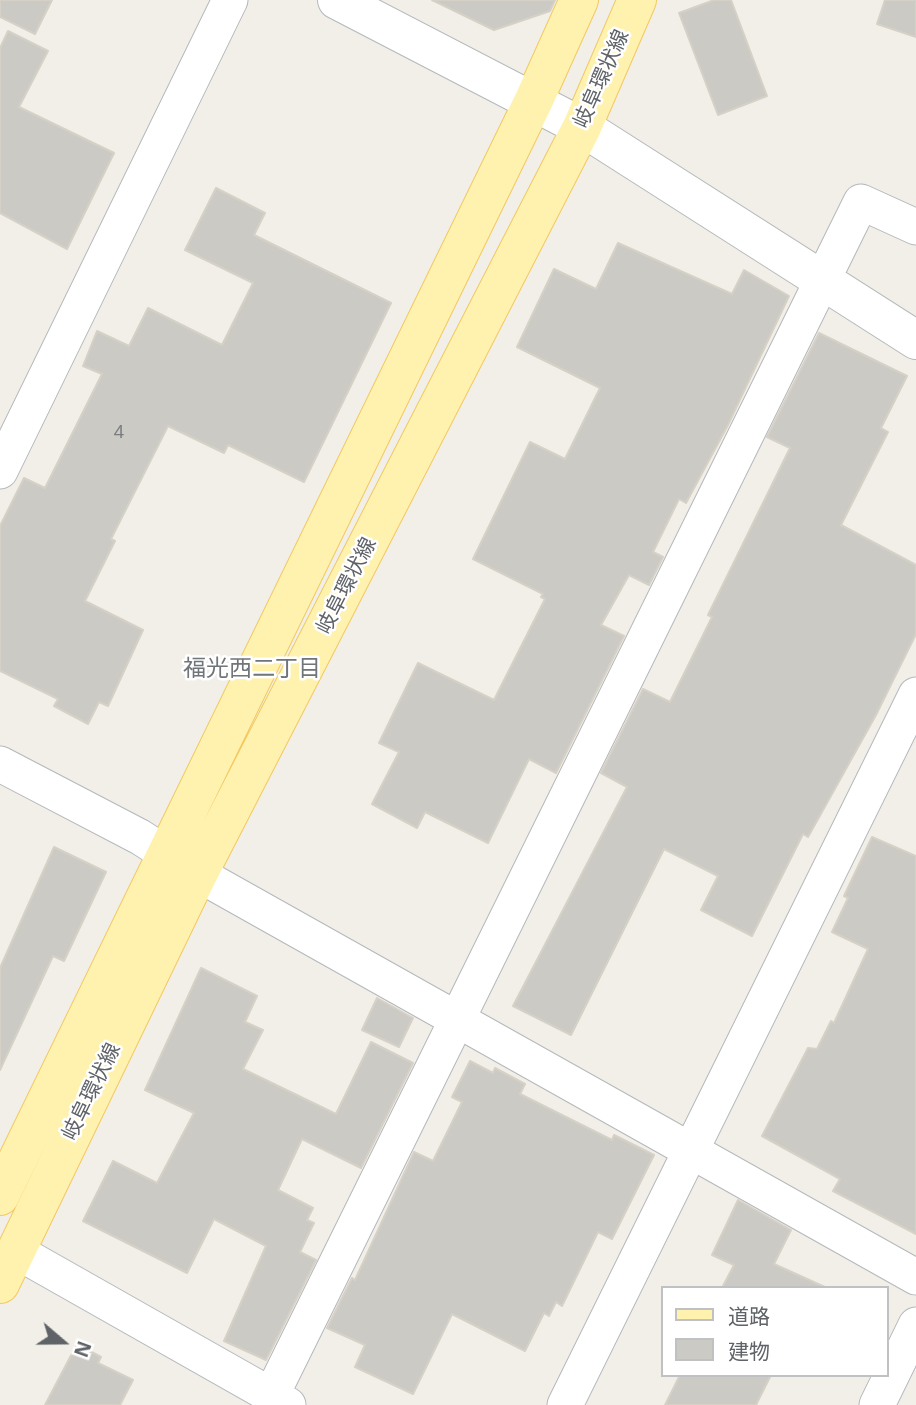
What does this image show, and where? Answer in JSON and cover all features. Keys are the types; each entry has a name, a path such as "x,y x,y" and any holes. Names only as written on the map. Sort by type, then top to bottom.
{"main road":[{"name":"岐阜環状線","path":"0,1196 534,100 579,0"},
{"name":"岐阜環状線","path":"8,1267 198,874 582,128 637,0"}],"street":[{"path":"0,471 230,0"},
{"path":"337,0 534,100 582,128 916,340"},
{"path":"8,1267 280,1400 458,1020 861,202 916,227"},
{"path":"565,1405 916,695"},
{"path":"0,764 167,853 198,874 916,1278"},
{"path":"877,1405 916,1325"}],"building":[{"path":"0,0 52,0 35,34 0,17"},
{"path":"432,0 555,0 550,11 494,30"},
{"path":"714,0 731,0 767,96 718,115 679,13"},
{"path":"885,0 916,0 916,37 877,24"},
{"path":"8,31 48,51 19,107 114,153 67,249 0,213 0,48"},
{"path":"216,188 265,213 254,235 391,303 304,482 228,445 224,453 168,426 111,539 115,541 85,601 143,630 108,706 99,702 88,724 54,706 58,699 0,671 0,526 24,478 45,488 102,374 83,366 97,331 129,346 148,308 222,345 253,283 185,250"},
{"path":"618,243 732,294 744,270 789,296 728,425 686,503 679,499 653,552 663,557 649,585 629,575 601,625 624,636 556,773 529,759 488,843 425,812 417,828 372,804 399,752 379,743 418,663 494,700 545,599 541,597 543,594 473,559 530,442 565,459 600,388 517,347 554,269 596,289"},
{"path":"819,333 907,376 881,428 888,432 841,525 916,565 916,634 876,715 808,837 803,834 752,936 701,910 718,876 664,849 571,1035 513,1006 627,787 601,773 643,689 670,702 712,617 708,615 790,448 767,437"},
{"path":"872,837 916,856 916,1234 833,1191 840,1179 762,1136 808,1048 817,1049 831,1021 834,1023 868,949 832,932 848,898 844,896"},
{"path":"54,847 106,872 64,961 53,956 0,1070 0,968"},
{"path":"201,968 257,996 245,1022 263,1030 243,1069 336,1114 371,1042 413,1063 361,1168 302,1139 278,1190 313,1208 307,1220 314,1223 300,1252 316,1260 266,1360 224,1341 266,1246 214,1219 187,1273 83,1221 113,1161 157,1183 194,1113 145,1090"},
{"path":"377,998 413,1018 399,1047 362,1030"},
{"path":"470,1061 493,1073 495,1068 525,1084 520,1094 612,1140 614,1135 654,1155 612,1239 598,1232 562,1306 556,1302 549,1316 544,1313 525,1351 452,1314 413,1394 355,1367 365,1345 327,1328 352,1278 355,1280 414,1152 433,1161 462,1102 452,1097"},
{"path":"738,1200 791,1230 774,1264 823,1286 723,1286 734,1265 712,1255"},
{"path":"77,1344 101,1357 98,1363 133,1380 120,1405 45,1405"},
{"path":"679,1377 770,1377 756,1405 665,1405"}],"district":[{"name":"福光西二丁目","path":"252,669"}]}
